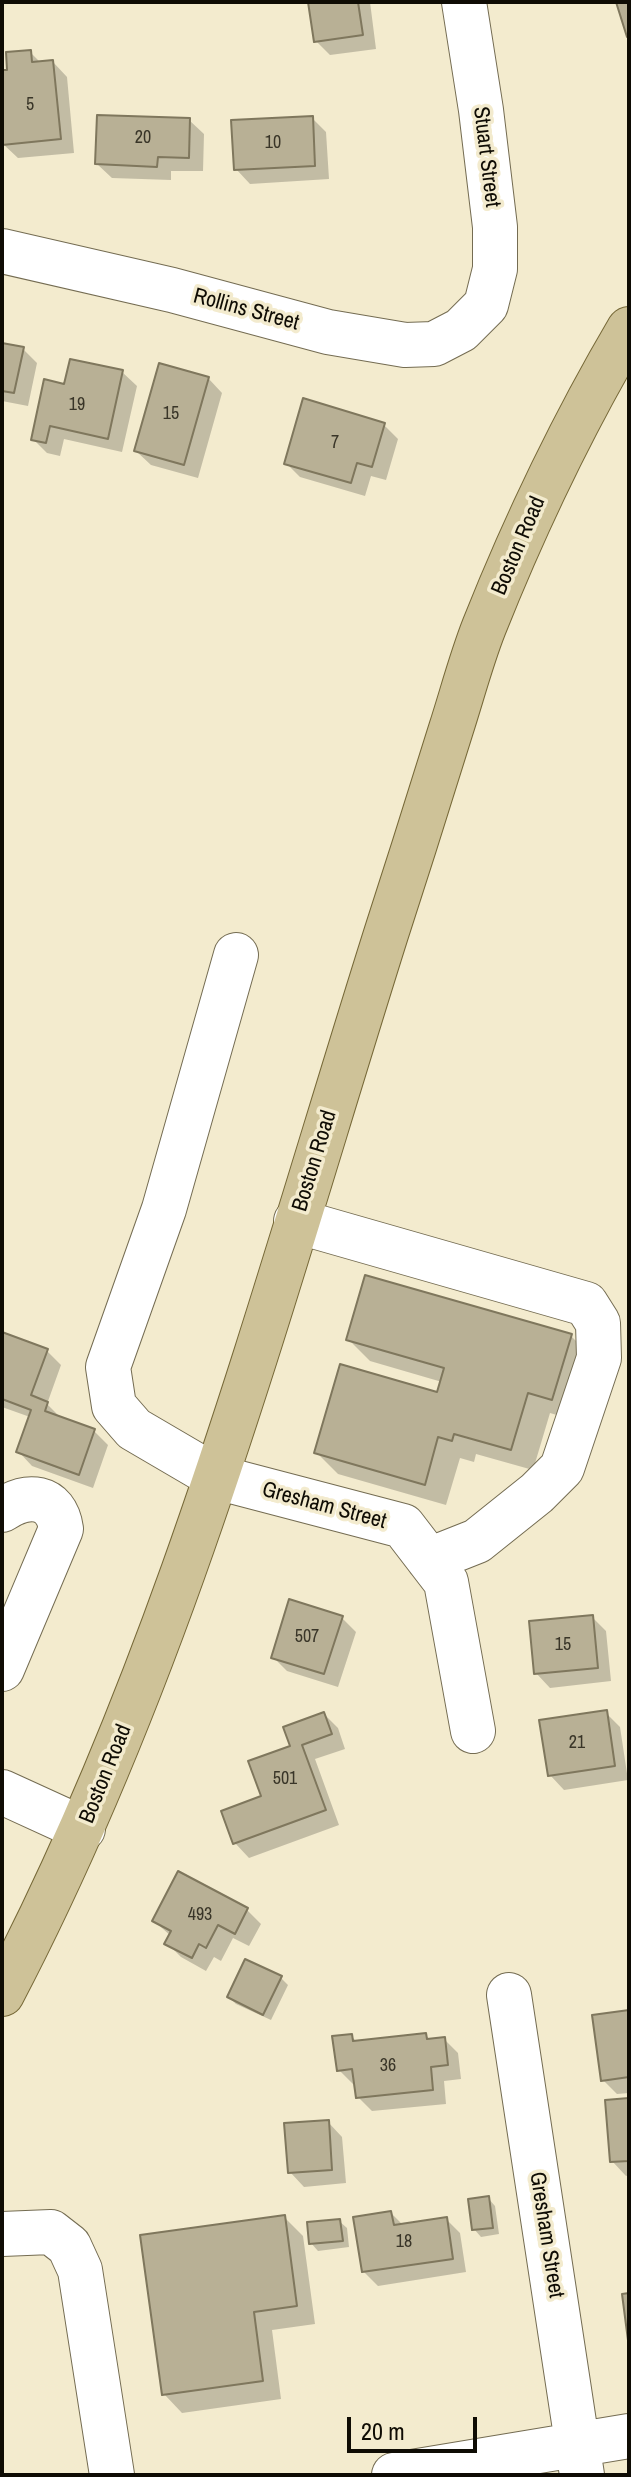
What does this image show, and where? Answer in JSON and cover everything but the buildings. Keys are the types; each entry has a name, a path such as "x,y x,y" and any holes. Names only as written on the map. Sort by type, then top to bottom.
{"main road":[{"name":"Boston Road","path":"2,1994 50,1902 83,1829 134,1703 216,1477 483,630 546,483 629,329"}],"street":[{"name":"Stuart Street","path":"464,2 495,227 495,269 486,305 481,310"},
{"name":"Rollins Street","path":"2,251 172,290 328,332 405,345 434,344 461,330 481,310"},
{"name":"Gresham Street","path":"236,955 164,1209 108,1367 114,1406 134,1429 216,1477 403,1526 446,1582 473,1731"},
{"path":"296,1221 586,1304 598,1323 599,1358 562,1468 537,1493 477,1541 429,1560"},
{"path":"2,1510 22,1498 34,1498 50,1506 60,1519 61,1529 2,1669"},
{"path":"2,1792 83,1829"},
{"name":"Gresham Street","path":"509,1995 579,2460"},
{"path":"2,2234 51,2232 69,2246 80,2270 112,2475"},
{"path":"394,2475 579,2460 629,2436"}]}
